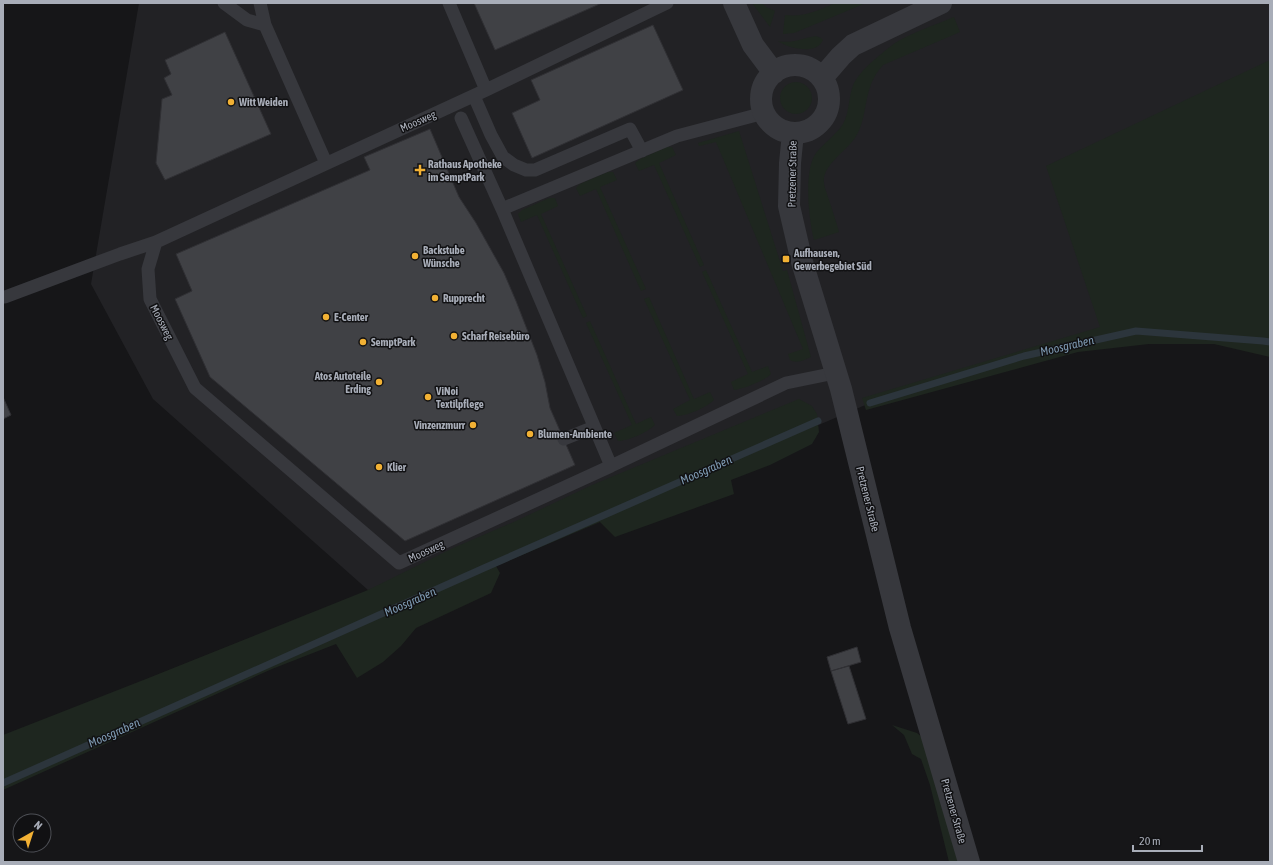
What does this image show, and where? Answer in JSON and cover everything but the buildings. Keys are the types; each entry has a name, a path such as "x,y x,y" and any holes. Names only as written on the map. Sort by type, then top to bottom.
{"street":[{"path":"734,3 753,44 774,73"},
{"path":"764,113 762,101 763,88 769,77 780,69 788,66 803,66 810,69 822,78 841,56 853,45 941,3"},
{"name":"Pretzener Straße","path":"764,113 779,129 793,133 800,133 815,127 821,122 828,108 829,93 822,78"},
{"name":"Pretzener Straße","path":"793,133 790,163 789,206 802,262 841,389 900,628 969,862"}],"lane":[{"path":"224,3 247,20 265,25"},
{"path":"260,3 265,25 326,163"},
{"path":"449,3 486,90"},
{"name":"Moosweg","path":"611,466 399,563 195,388 150,299 148,269 156,242 474,96 666,3"},
{"path":"474,96 491,135 503,157 514,165 526,170 535,170 630,129 642,151"},
{"path":"502,209 677,136 764,113"},
{"path":"460,118 502,209 611,466 786,383 836,373"},
{"path":"5,297 156,242"},
{"path":"564,439 594,427"}],"shaded area":[{"path":"139,3 1270,3 1270,342 1135,331 870,403 484,568 368,590 153,399 91,284"},
{"path":"752,3 762,3 766,7 775,11 770,27"},
{"path":"835,3 866,3 794,33 783,34 785,15 805,14 817,11"},
{"path":"954,17 960,32 883,65 876,74 868,93 860,129 851,143 831,164 824,176 825,188 839,232 814,240 810,220 808,196 808,183 812,161 816,153 843,124 847,114 854,83 868,65 895,43"},
{"path":"816,36 823,40 814,48 808,49 795,48 778,41 793,41"},
{"path":"1270,60 1270,357 1214,344 1149,344 1078,352 866,410 862,398 1100,327 1046,166"},
{"path":"793,82 799,82 808,86 812,98 808,110 799,114 793,114 784,110 780,101 780,95 784,86"},
{"path":"739,131 783,271 787,270 811,357 800,361 795,362 790,360 788,354 803,349 716,142 699,146 698,143"},
{"path":"667,147 672,147 676,155 659,163 704,265 700,267 654,165 639,171 635,163 640,159"},
{"path":"608,172 613,172 617,180 600,187 646,289 641,291 596,189 580,196 576,188 580,184"},
{"path":"549,198 555,198 558,206 541,214 587,316 583,318 537,215 521,222 518,214 522,210"},
{"path":"706,270 752,372 768,366 771,374 759,382 734,390 731,382 748,374 702,272"},
{"path":"649,297 694,399 710,392 714,400 697,411 677,416 673,409 690,400 644,299"},
{"path":"590,321 636,424 651,417 655,425 638,436 618,441 614,433 632,425 586,323"},
{"path":"799,399 812,406 817,414 819,432 812,444 770,465 731,480 734,494 615,537 600,522 496,566 500,573 491,593 416,628 401,646 383,662 357,678 336,644 272,669 3,790 3,735 368,590 453,548 516,521 592,485"},
{"path":"892,725 917,733 924,739 958,862 949,862 930,785 921,759 912,754 904,735"}],"waterway":[{"name":"Moosgraben","path":"870,403 1024,356 1136,331 1270,342"},
{"name":"Moosgraben","path":"3,783 484,568 818,421"}],"place":[{"name":"Witt Weiden","path":"231,102"},
{"name":"Rathaus Apotheke im SemptPark","path":"420,170"},
{"name":"Backstube Wünsche","path":"415,256"},
{"name":"Aufhausen, Gewerbegebiet Süd","path":"786,259"},
{"name":"Rupprecht","path":"435,298"},
{"name":"E-Center","path":"326,317"},
{"name":"Scharf Reisebüro","path":"454,336"},
{"name":"SemptPark","path":"363,342"},
{"name":"Atos Autoteile Erding","path":"379,382"},
{"name":"ViNoi Textilpflege","path":"428,397"},
{"name":"Vinzenzmurr","path":"473,425"},
{"name":"Blumen-Ambiente","path":"530,434"},
{"name":"Klier","path":"379,467"}]}
